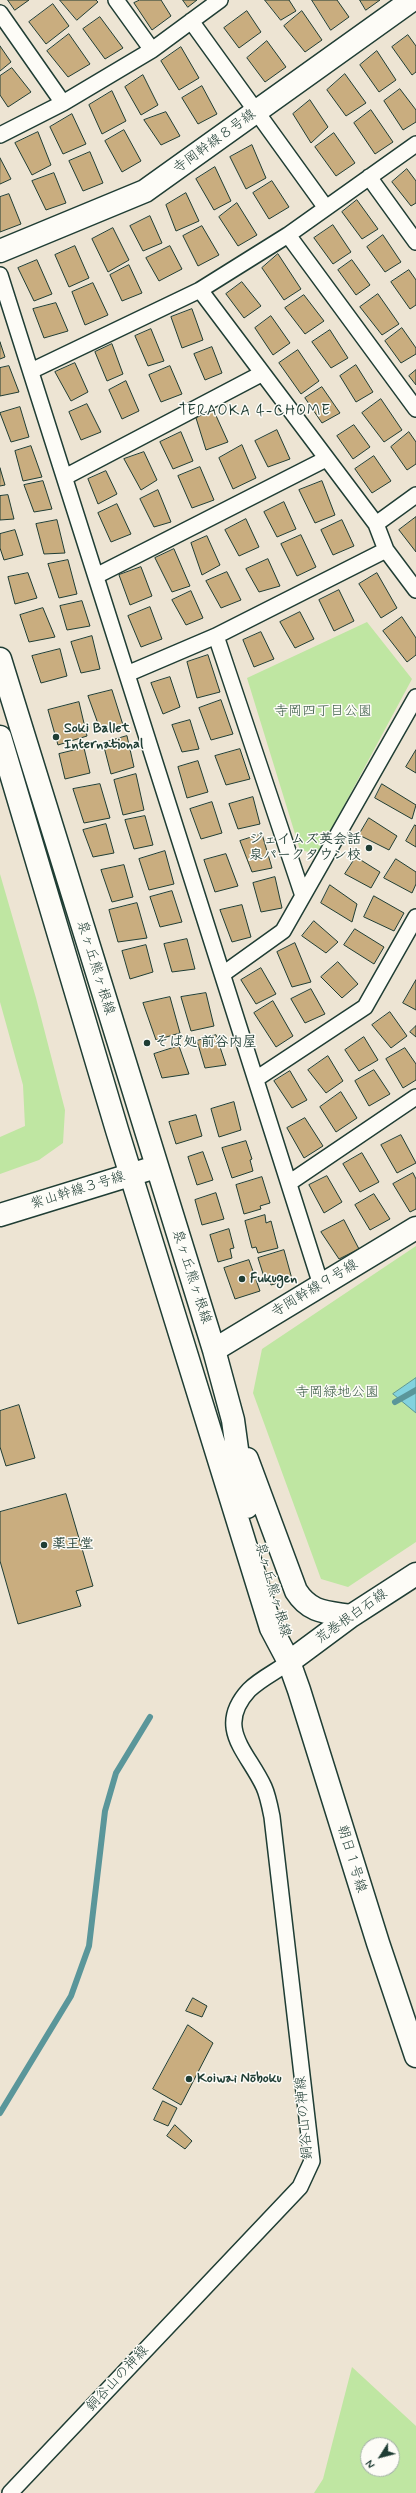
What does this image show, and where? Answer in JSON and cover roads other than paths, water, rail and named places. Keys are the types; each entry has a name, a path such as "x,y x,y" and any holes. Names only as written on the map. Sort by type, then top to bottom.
{"main road":[{"name":"寺岡幹線８号線","path":"0,251 145,191 412,0"},
{"name":"泉ヶ丘熊ヶ根線","path":"0,659 156,1167 214,1350 233,1420 243,1493 284,1622 289,1662"},
{"name":"泉ヶ丘熊ヶ根線","path":"0,737 131,1174 271,1628 289,1662"},
{"name":"紫山幹線３号線","path":"0,1215 156,1167"},
{"name":"寺岡幹線９号線","path":"214,1350 416,1228"},
{"path":"233,1420 296,1591 311,1608 351,1616"},
{"name":"荒巻根白石線","path":"289,1662 351,1616 416,1574"},
{"name":"朝日１号線","path":"289,1662 378,1943 416,2056"}],"street":[{"path":"116,0 152,50"},
{"path":"0,135 63,103 152,50 220,0"},
{"path":"0,14 63,103"},
{"path":"191,21 258,111 326,208"},
{"path":"31,371 200,290 288,235 416,144"},
{"path":"369,178 416,242"},
{"path":"288,235 416,409"},
{"path":"0,275 321,1285"},
{"path":"200,290 261,374 376,524 386,550 416,590"},
{"path":"64,477 261,374"},
{"path":"96,576 326,458"},
{"path":"376,524 416,495"},
{"path":"128,674 216,636 386,550"},
{"path":"216,636 303,896"},
{"path":"223,974 283,931 416,698"},
{"path":"256,1079 365,1007 416,917"},
{"path":"289,1183 416,1097"},
{"name":"銅谷山の神線","path":"10,2493 300,2186 312,2161 272,1816 265,1788 239,1745 233,1726 234,1713 250,1689 289,1662"}],"water":[{"path":"416,1378 416,1413 393,1394"}],"waterway":[{"path":"395,1402 416,1390"},
{"path":"0,2113 71,1996 89,1946 105,1811 116,1773 150,1717"}],"place":[{"name":"Soki Ballet International","path":"56,737"},
{"name":"ジェイムズ英会話 泉パークタウン校","path":"369,848"},
{"name":"そば処 前谷内屋","path":"147,1043"},
{"name":"Fukugen","path":"242,1279"},
{"name":"薬王堂","path":"44,1545"},
{"name":"Koiwai Nōboku","path":"189,2079"}],"district":[{"name":"TERAOKA 4-CHOME","path":"255,412"}],"park label":[{"name":"寺岡四丁目公園","path":"323,712"},
{"name":"寺岡緑地公園","path":"337,1393"}]}
